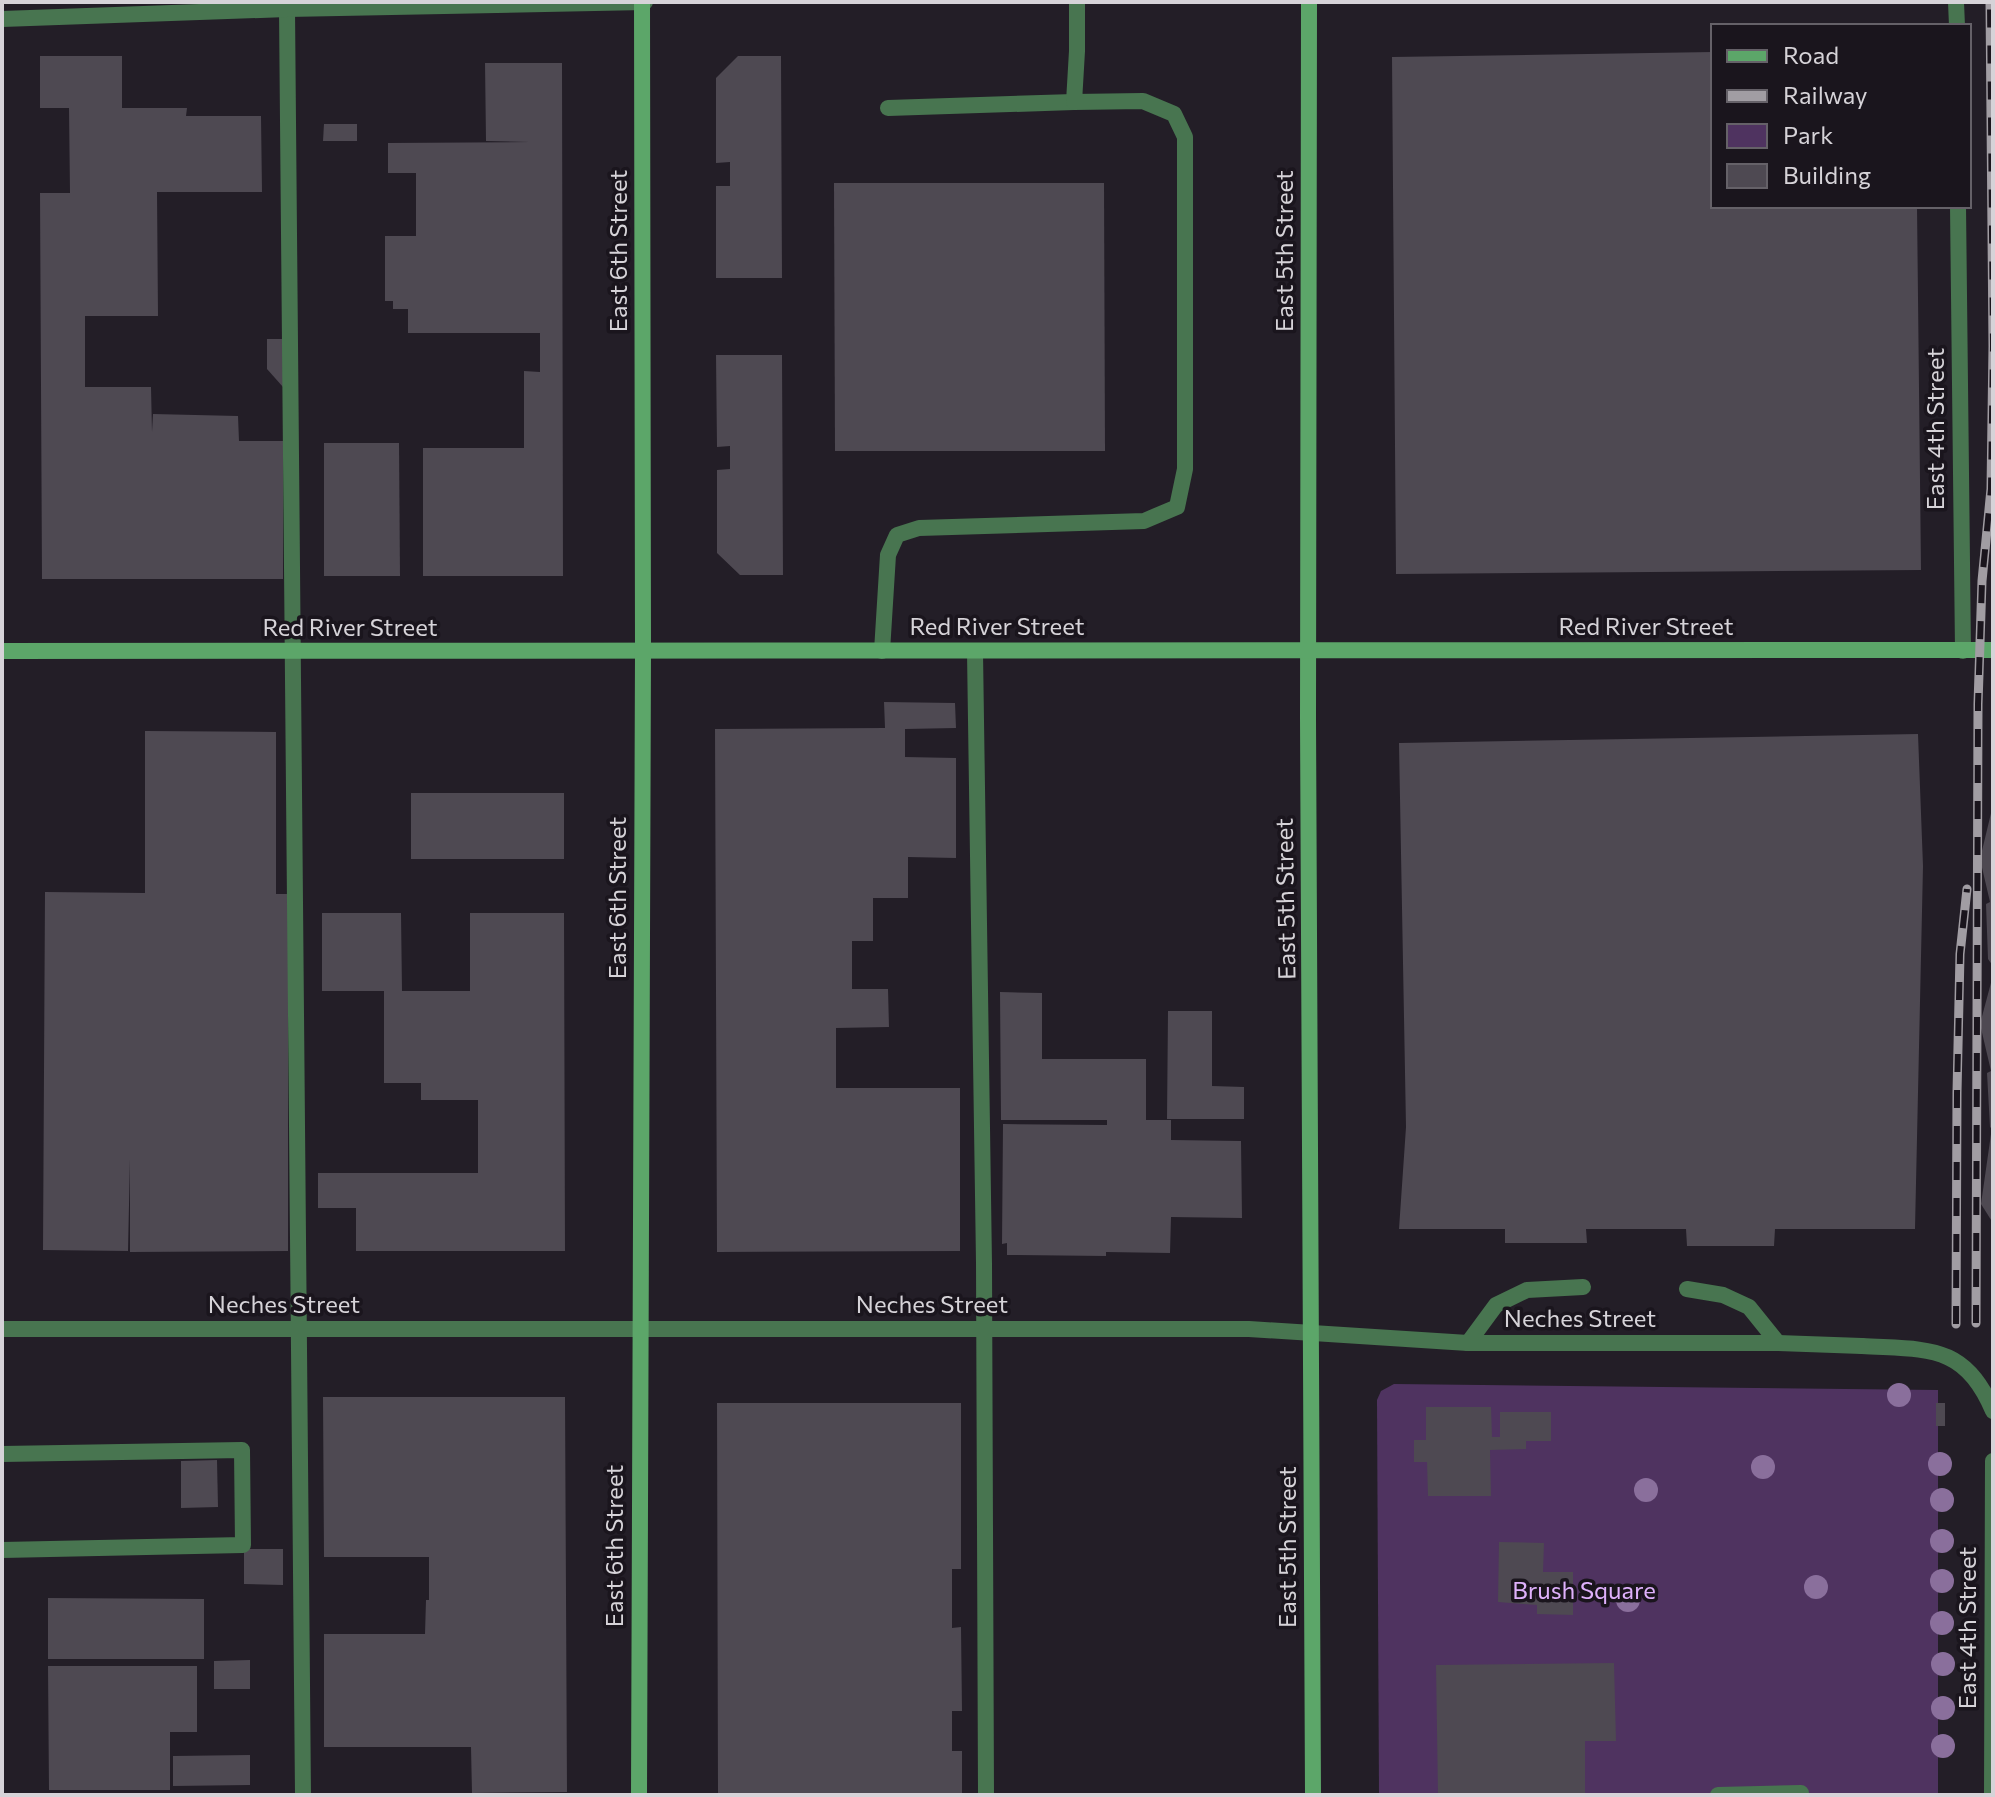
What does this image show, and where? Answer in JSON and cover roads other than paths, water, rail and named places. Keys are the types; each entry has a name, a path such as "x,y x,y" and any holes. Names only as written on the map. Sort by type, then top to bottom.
{"main road":[{"name":"East 5th Street","path":"1309,2 1313,1795"},
{"name":"East 6th Street","path":"639,1795 643,3"},
{"name":"Red River Street","path":"2,651 1993,650"}],"street":[{"path":"1074,102 1077,2"},
{"path":"1956,2 1957,24"},
{"path":"2,19 287,9 643,3"},
{"path":"287,9 303,1795"},
{"path":"882,651 888,555 897,535 919,528 1144,521 1177,507 1185,469 1185,137 1174,114 1143,101 888,108"},
{"name":"East 4th Street","path":"1958,208 1963,651"},
{"path":"975,652 984,1329 986,1795"},
{"path":"1468,1343 1496,1305 1527,1290 1583,1287"},
{"path":"1687,1289 1723,1295 1749,1307 1778,1343"},
{"name":"Neches Street","path":"2,1329 1249,1329 1468,1343 1862,1346 1938,1352 1964,1365 1983,1387 1993,1411"},
{"path":"2,1454 242,1450 243,1545 2,1550"},
{"name":"East 4th Street","path":"1992,1795 1993,1461"},
{"path":"1718,1795 1801,1793"}],"railway":[{"path":"1976,1323 1978,704 1982,581 1991,489 1993,346 1990,2"},
{"path":"1956,1324 1960,954 1967,889"}],"park label":[{"name":"Brush Square","path":"1584,1591"}]}
